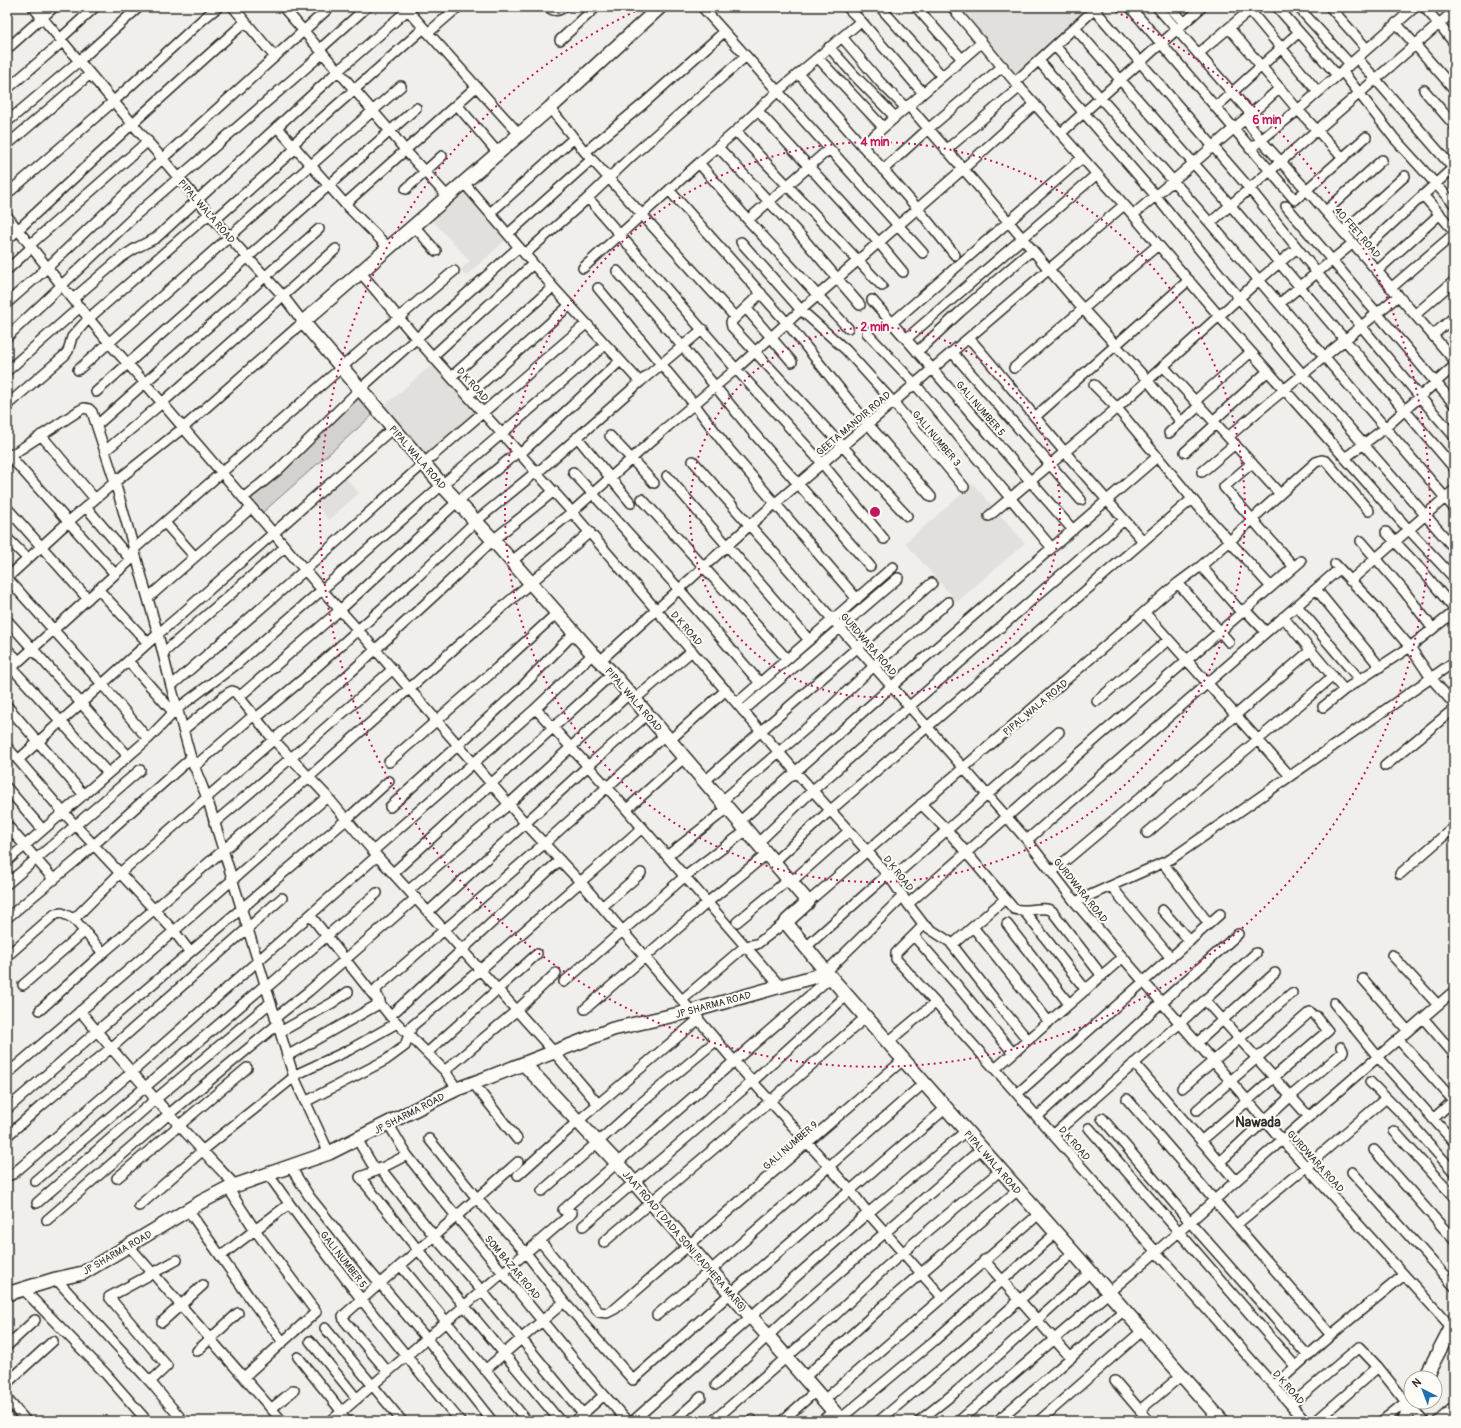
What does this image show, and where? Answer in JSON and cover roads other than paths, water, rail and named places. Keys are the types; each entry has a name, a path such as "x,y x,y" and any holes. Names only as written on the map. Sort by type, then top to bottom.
{"street":[{"name":"PIPAL WALA ROAD","path":"33,7 229,237 283,296 303,322 442,485 512,561 574,633 648,714 808,902"},
{"path":"7,47 54,7"},
{"path":"7,89 95,7"},
{"path":"7,122 79,61 139,7"},
{"path":"7,194 114,101 218,7"},
{"path":"232,7 275,57"},
{"path":"7,303 48,267 163,158 330,7"},
{"path":"7,337 98,250 178,177 321,51 367,7"},
{"path":"7,405 65,355 68,351 72,337 89,318 212,217 295,146 354,89 458,7"},
{"path":"548,7 553,10 559,10 564,7"},
{"path":"560,40 596,7"},
{"path":"148,739 102,684 7,578 40,546 115,482 184,428 303,322 520,135 660,7"},
{"path":"702,7 923,254"},
{"path":"861,7 850,10 923,93"},
{"path":"880,7 942,76"},
{"path":"916,7 962,59"},
{"path":"952,7 1219,316 1408,529 1454,578"},
{"path":"1130,7 1295,200 1366,138"},
{"name":"40 FEET ROAD","path":"1157,7 1231,92 1261,140 1326,211 1454,360"},
{"path":"1170,7 1184,23"},
{"path":"1061,133 1202,7"},
{"path":"1276,7 1298,32 1360,92 1394,138 1454,204"},
{"path":"1298,7 1350,64"},
{"path":"1330,7 1367,49"},
{"path":"1424,7 1454,43"},
{"path":"1210,223 1454,11 1450,7"},
{"path":"284,8 374,111 405,150 448,197"},
{"path":"73,299 122,257 156,238 338,70 408,8 426,31 520,135"},
{"path":"946,150 1096,8 1250,189 1317,273 1454,436"},
{"path":"1250,149 1298,110 1413,8"},
{"path":"1198,54 1229,28 1248,9 1318,92"},
{"path":"583,268 641,214 778,92 861,21"},
{"path":"7,240 245,22"},
{"path":"1396,23 1454,89"},
{"path":"1075,28 1231,206 1454,468"},
{"path":"1229,28 1298,110 1343,158"},
{"path":"585,152 642,105 724,32"},
{"path":"1216,107 1298,32"},
{"path":"842,37 880,82 907,106 928,129 1008,221 1048,270 1148,380 1181,422"},
{"path":"862,146 982,42"},
{"path":"1055,46 1173,180 1454,508"},
{"path":"829,47 855,76 896,117"},
{"path":"243,498 278,470 360,389 416,338 522,250 588,198 608,177 746,56"},
{"path":"818,58 883,127"},
{"path":"1357,58 1452,171 1422,195 1361,252"},
{"path":"1039,61 1155,195 1303,375 1454,548"},
{"path":"883,170 928,129 1003,66"},
{"path":"7,145 90,74"},
{"path":"799,74 918,209 955,255"},
{"path":"78,370 110,344 229,237 402,86"},
{"path":"345,204 476,87"},
{"path":"1133,215 1280,88"},
{"path":"1424,90 1454,125"},
{"path":"512,561 572,512 694,404 756,352 801,310 918,209 1035,104"},
{"path":"457,105 498,153"},
{"path":"96,392 416,108"},
{"path":"550,108 592,160 735,317"},
{"path":"758,111 878,243 902,272"},
{"path":"278,127 345,204 389,248"},
{"path":"736,131 882,286"},
{"path":"490,213 574,138"},
{"path":"7,270 32,247 32,243 148,141"},
{"path":"718,147 801,236 860,305"},
{"path":"748,220 829,149"},
{"path":"406,189 442,156"},
{"path":"892,322 1082,158"},
{"path":"508,234 592,160"},
{"path":"1326,211 1382,160"},
{"path":"699,163 748,220 848,328"},
{"path":"906,339 1097,174"},
{"path":"1343,232 1405,176"},
{"path":"464,183 553,287 640,382"},
{"path":"669,190 787,323 868,424 931,497"},
{"path":"1422,195 1454,231"},
{"path":"588,198 703,329 736,369 822,464 884,540"},
{"name":"GEETA MANDIR ROAD","path":"7,1173 10,1175 13,1174 132,1072 310,915 473,763 596,657 656,610 750,525 1124,205"},
{"path":"1286,206 1376,314 1454,404"},
{"path":"1377,271 1440,214"},
{"path":"7,216 110,344 184,428 273,534 376,649 526,824 602,907 942,1297"},
{"path":"414,226 436,251"},
{"path":"96,425 319,229"},
{"path":"1392,288 1454,234"},
{"name":"GALI NUMBER 3","path":"741,242 801,310 846,350 893,402 964,487"},
{"path":"1279,304 1353,243"},
{"path":"1014,368 1158,245"},
{"path":"989,516 1117,408 1259,280 1297,248"},
{"path":"105,451 162,403 336,249"},
{"path":"917,352 960,312 1032,250"},
{"path":"432,356 534,264"},
{"path":"108,773 62,722 9,670 115,574 165,523 454,271"},
{"path":"617,271 798,484 870,566"},
{"name":"D K ROAD","path":"361,272 416,338 590,532 795,771 889,877 924,925 896,953 895,957 1305,1421"},
{"path":"1035,417 1117,346 1189,280"},
{"path":"1415,315 1454,280"},
{"path":"451,377 553,287"},
{"path":"598,288 662,364 726,446 857,598"},
{"path":"761,293 735,317 731,322 731,325 907,516"},
{"path":"1202,472 1232,440 1285,389 1398,296"},
{"name":"GALI NUMBER 5","path":"872,300 1073,530"},
{"path":"468,396 570,305"},
{"path":"7,372 80,308"},
{"path":"746,308 792,362"},
{"path":"1432,335 1454,317"},
{"path":"171,686 586,324"},
{"path":"194,767 255,716 302,680 416,578 476,521 537,473 640,382 703,329"},
{"path":"867,333 915,384 1052,548"},
{"path":"969,338 1106,500 1143,541"},
{"path":"7,861 148,739 176,711 238,664 442,485 605,345"},
{"path":"952,352 1081,500"},
{"path":"1169,433 1181,422 1197,403 1251,352"},
{"path":"1346,458 1385,428 1420,397 1436,382 1454,360"},
{"path":"239,697 340,610 458,501 519,453 620,361"},
{"path":"1163,366 1280,494"},
{"path":"1185,452 1268,371"},
{"path":"1094,385 1117,408 1192,499 1271,587"},
{"path":"115,574 8,456 84,408 89,409 92,412 115,482 133,555 148,598 158,634 176,711 194,767 207,798 222,851 242,908 287,1056 305,1102 330,1153"},
{"path":"18,760 158,634 185,612 393,428"},
{"path":"40,436 95,499"},
{"path":"610,436 654,483"},
{"path":"577,437 631,503"},
{"path":"564,982 743,826 795,771 1157,457"},
{"name":"PIPAL WALA ROAD","path":"1222,1421 828,974 788,925 787,921 1178,583 1201,566 1230,541 1316,462 1322,460 1326,461 1369,511"},
{"name":"GURDWARA ROAD","path":"693,461 1007,818 1075,902 1282,1140 1404,1275 1453,1326"},
{"path":"908,904 1298,564 1252,520 1224,487 1252,463"},
{"path":"572,472 679,589 760,683"},
{"path":"667,476 809,640"},
{"path":"1350,581 1454,490"},
{"path":"74,919 120,873 376,649 492,540 554,491"},
{"path":"642,499 786,659"},
{"path":"586,1009 708,902 771,858 830,811 1192,499"},
{"path":"86,507 133,555"},
{"path":"7,508 88,599"},
{"path":"148,598 251,508"},
{"path":"758,843 813,790 1124,520"},
{"path":"165,523 195,556"},
{"path":"40,1010 103,953 309,778 590,532"},
{"path":"1386,532 1426,575 1454,609"},
{"path":"7,538 27,558"},
{"path":"1361,540 1375,559 1404,591 1433,629"},
{"path":"163,653 285,547"},
{"path":"1201,566 1243,611 1266,632"},
{"path":"1026,840 1297,606 1316,589 1337,566 1376,607 1410,647 1431,678 1454,704"},
{"path":"737,703 893,567"},
{"path":"744,711 898,578"},
{"path":"705,781 932,583"},
{"path":"1178,583 1229,642"},
{"path":"1316,589 1380,667"},
{"path":"98,590 148,643"},
{"path":"668,856 725,805 779,752 823,714 874,666 948,602"},
{"path":"1297,606 1360,680"},
{"path":"389,762 497,668 557,612"},
{"path":"1323,707 1344,690 1410,647 1454,612"},
{"path":"1145,613 1186,661 1290,776"},
{"path":"1283,617 1344,690"},
{"path":"7,620 128,756"},
{"path":"390,808 520,689 574,633"},
{"path":"1098,701 1168,640"},
{"path":"7,649 19,661"},
{"path":"1052,872 1310,650"},
{"path":"409,890 509,804 571,747 632,696 692,651"},
{"path":"128,661 176,711"},
{"path":"1075,902 1171,859 1454,662"},
{"path":"214,823 393,669"},
{"path":"393,873 612,673"},
{"path":"1147,833 1333,676"},
{"path":"379,1003 380,1001 376,993 377,988 545,843 607,787 726,690"},
{"path":"183,730 228,693 232,691 239,697 273,739 327,797 375,853 554,1052 598,1104"},
{"path":"7,706 84,795"},
{"path":"536,709 668,856 780,986"},
{"path":"1385,766 1454,709"},
{"path":"428,912 588,766 648,714"},
{"path":"806,947 947,830 986,794 1059,732"},
{"path":"7,747 64,812 174,931 190,952"},
{"path":"7,918 54,880 191,758"},
{"path":"626,810 685,758"},
{"path":"7,884 140,770"},
{"path":"7,1109 96,1031 346,820 389,781"},
{"path":"7,788 43,830"},
{"path":"7,1074 327,797"},
{"path":"921,804 947,830 1014,910 1024,911 1050,909 1102,976"},
{"path":"7,825 54,880"},
{"path":"1400,874 1454,827"},
{"path":"305,1102 386,1060 405,1046 412,1026 480,970 642,828"},
{"path":"737,922 790,881 848,831"},
{"path":"390,1016 560,860"},
{"path":"1163,863 1209,924"},
{"path":"602,907 641,873"},
{"path":"1111,886 1171,958"},
{"path":"35,1181 377,893"},
{"path":"563,1210 734,1060 828,974 903,896"},
{"path":"7,1136 111,1048 282,898"},
{"path":"47,1220 169,1114 278,1025 309,991 416,898"},
{"path":"952,945 1005,898"},
{"path":"1162,910 1190,941"},
{"path":"1024,911 1086,990"},
{"path":"7,956 55,914 62,913 74,919 103,953"},
{"path":"1017,1094 1220,914"},
{"path":"310,915 390,1016 446,1072 458,1089"},
{"path":"682,1000 746,946 757,944 787,921"},
{"path":"1007,924 1069,1004"},
{"path":"924,925 952,945 1028,1040"},
{"path":"973,927 1049,1022"},
{"path":"23,986 85,931"},
{"path":"1037,1117 1238,934"},
{"path":"914,936 1013,1053"},
{"path":"1053,1135 1180,1023 1256,953"},
{"path":"427,1053 537,954"},
{"path":"1392,955 1438,1005"},
{"path":"995,1069 1122,957"},
{"path":"446,1072 447,1069 458,1059 516,1011 556,973"},
{"path":"1197,1042 1275,973"},
{"name":"JP SHARMA ROAD","path":"7,1294 56,1279 83,1273 188,1210 232,1186 330,1153 388,1123 473,1083 613,1029 695,1015 780,986 828,974"},
{"path":"1363,979 1408,1031"},
{"path":"278,1025 332,1003 348,992"},
{"path":"959,1421 1156,1252 1309,1116 1454,992"},
{"path":"1182,1088 1292,993"},
{"path":"583,1226 753,1081 847,995"},
{"path":"1205,1000 1309,1116"},
{"path":"37,1203 156,1098 270,1003"},
{"path":"287,1056 379,1003"},
{"path":"888,1042 935,1003"},
{"path":"1334,1003 1378,1057 1454,1142"},
{"path":"80,1010 96,1031 232,1186 255,1230 316,1312 244,1377"},
{"path":"1197,1110 1230,1080 1313,1014 1328,1031 1201,1141"},
{"path":"518,1175 695,1015"},
{"path":"604,1242 866,1017"},
{"path":"1423,1018 1454,1054"},
{"path":"139,1206 202,1151 294,1077 354,1048 397,1023"},
{"path":"1398,1039 1454,1101 1433,1119"},
{"path":"542,1191 640,1104 717,1040"},
{"path":"1220,1162 1291,1096 1342,1053 1341,1047"},
{"name":"GALI NUMBER 9","path":"540,1241 599,1312 607,1313 615,1309 689,1246 904,1060"},
{"path":"1134,1063 1236,1181"},
{"name":"JAAT ROAD ( DADA SONI RADHERA MARG)","path":"524,1064 634,1182 838,1417"},
{"path":"117,1178 247,1068"},
{"path":"1370,1082 1454,1172"},
{"path":"473,1083 517,1139"},
{"path":"657,1315 711,1270 924,1084"},
{"path":"1236,1225 1385,1098"},
{"path":"1127,1099 1331,1335"},
{"path":"429,1138 477,1199 526,1253 564,1302 633,1380 731,1293 946,1108"},
{"path":"1102,1118 1190,1222 1308,1356"},
{"name":"SOM BAZAR ROAD","path":"388,1123 407,1155 626,1421"},
{"path":"1089,1128 1295,1366"},
{"path":"633,1421 868,1213 966,1131"},
{"path":"1394,1131 1454,1197"},
{"path":"357,1139 378,1170 482,1291 583,1414"},
{"path":"716,1385 768,1337 982,1149"},
{"path":"1374,1150 1454,1240"},
{"path":"407,1155 378,1170 360,1177 418,1250 560,1421"},
{"path":"388,1372 344,1320 343,1316 518,1162"},
{"path":"290,1166 309,1196 380,1284 427,1339 492,1421"},
{"path":"713,1421 833,1317 903,1252 1001,1170"},
{"path":"1352,1172 1454,1286"},
{"name":"GALI NUMBER 5","path":"268,1174 311,1235 406,1356 460,1421"},
{"path":"804,1378 884,1305 1018,1190"},
{"path":"221,1256 289,1204"},
{"path":"188,1210 252,1301 283,1342"},
{"path":"331,1421 572,1213"},
{"path":"782,1421 820,1396 942,1297 1039,1214"},
{"path":"822,1421 838,1417 929,1344 1056,1233"},
{"path":"128,1246 282,1421"},
{"path":"879,1421 954,1358 1073,1252"},
{"path":"150,1382 168,1366 109,1297 178,1260"},
{"path":"984,1260 1070,1358"},
{"path":"401,1266 527,1421"},
{"path":"919,1421 957,1391 1090,1272"},
{"path":"1274,1386 1331,1335 1404,1275"},
{"path":"56,1279 150,1382 183,1421"},
{"path":"162,1322 203,1285"},
{"path":"23,1289 105,1373 146,1421"},
{"path":"485,1370 564,1302"},
{"path":"997,1421 1124,1310"},
{"path":"197,1351 238,1313"},
{"path":"7,1346 35,1320"},
{"path":"1429,1370 1453,1326"},
{"path":"324,1328 402,1421"},
{"path":"1039,1421 1142,1331"},
{"path":"7,1383 53,1341"},
{"path":"310,1341 357,1398"},
{"path":"1291,1405 1358,1347 1362,1349 1403,1396"},
{"path":"298,1357 346,1421"},
{"path":"1316,1421 1378,1367"},
{"path":"1140,1410 1182,1376"},
{"path":"1115,1381 1150,1421"},
{"path":"271,1409 294,1390"},
{"path":"575,1421 604,1395"},
{"path":"674,1421 701,1397"},
{"path":"7,1399 26,1421"},
{"path":"1438,1421 1454,1407"},
{"path":"1382,1421 1403,1408"},
{"path":"1404,1421 1408,1410"},
{"path":"1415,1410 1424,1421"}],"district":[{"name":"Nawada","path":"1258,1122"}]}
